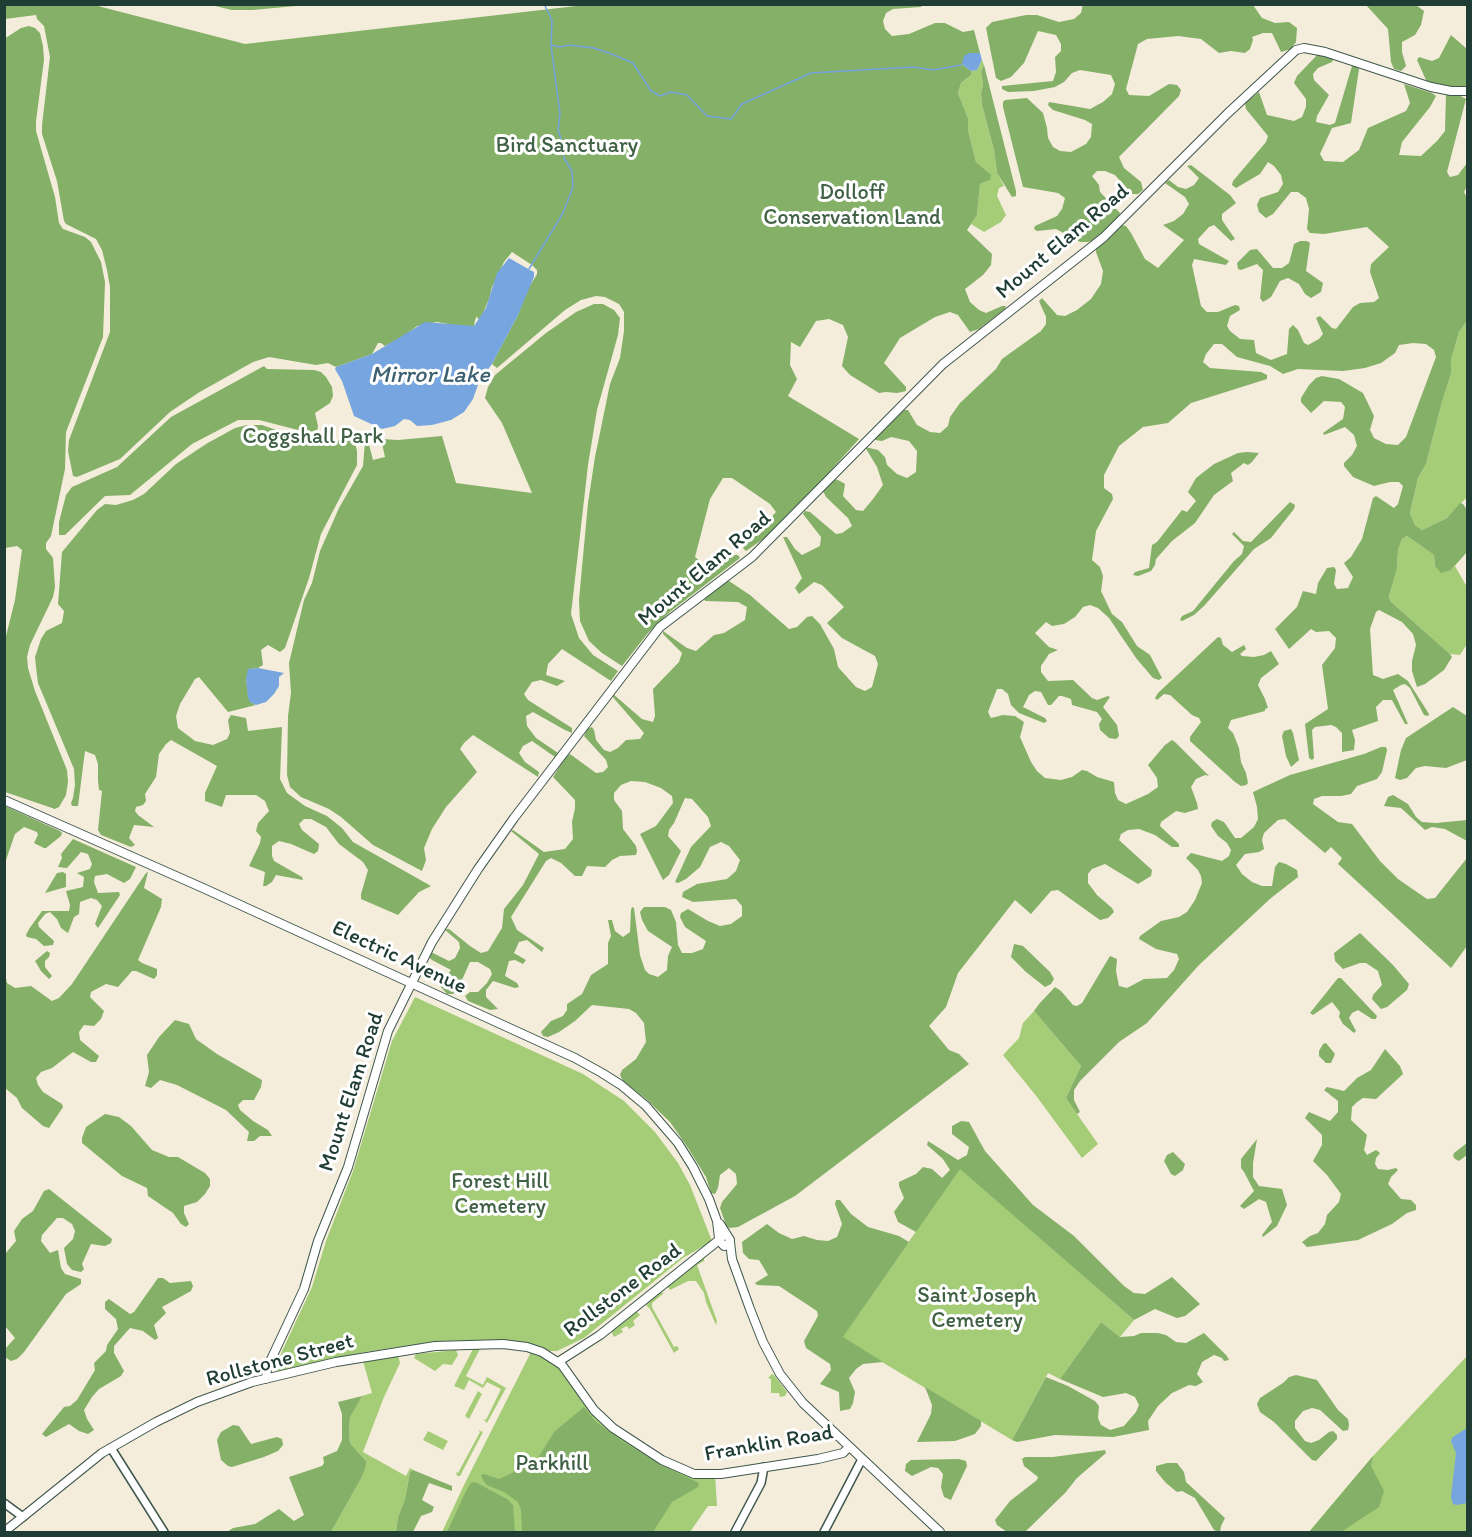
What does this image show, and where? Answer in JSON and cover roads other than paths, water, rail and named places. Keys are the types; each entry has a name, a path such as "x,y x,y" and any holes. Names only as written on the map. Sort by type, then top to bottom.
{"main road":[{"name":"Mount Elam Road","path":"266,1379 267,1368 304,1289 318,1241 348,1167 388,1031 438,932 477,868 660,627 752,557 943,364 1104,237 1228,113 1274,73 1294,52 1301,48 1319,50 1431,87 1467,91"},
{"name":"Electric Avenue","path":"4,800 582,1061 621,1085 650,1111 678,1143 701,1182 763,1342 780,1374 803,1402 862,1459"},
{"name":"Rollstone Road","path":"533,1348 558,1362 600,1335 704,1253 723,1241"},
{"name":"Rollstone Street","path":"4,1532 111,1448 196,1402 266,1379 354,1358 435,1346 503,1344 533,1348"},
{"name":"Franklin Road","path":"558,1362 569,1373 586,1400 603,1419 634,1442 676,1468 694,1474 764,1467 830,1456 843,1453 849,1447"},
{"name":"Franklin Road","path":"862,1459 940,1533"}],"street":[{"path":"111,1448 164,1533"},
{"path":"824,1533 862,1459"},
{"path":"735,1533 761,1482 764,1467"},
{"path":"4,1503 23,1517"}],"water":[{"path":"969,53 980,53 982,60 977,70 971,71 962,64 964,56"},
{"name":"Mirror Lake","path":"509,258 534,272 534,277 518,315 464,412 451,420 432,425 417,426 410,420 404,419 395,426 382,429 354,416 336,367 372,354 425,322 474,326 486,308 497,273"},
{"path":"258,668 284,673 279,677 279,686 274,694 266,702 256,705 248,698 246,679 248,669"},
{"path":"1467,1428 1467,1503 1457,1505 1453,1504 1451,1497 1456,1453 1451,1441 1453,1437"}],"waterway":[{"path":"529,269 563,213 573,187 572,171 564,158 558,130 560,114 551,45 552,20 544,4"},
{"path":"551,45 594,48 614,55 633,63 651,91 660,96 671,92 687,95 707,116 731,119 742,104 811,73 913,67 933,70 961,65"}],"park label":[{"name":"Bird Sanctuary","path":"567,146"},
{"name":"Dolloff Conservation Land","path":"852,206"},
{"name":"Coggshall Park","path":"313,437"},
{"name":"Forest Hill Cemetery","path":"500,1194"},
{"name":"Saint Joseph Cemetery","path":"977,1308"},
{"name":"Parkhill","path":"552,1464"}]}
